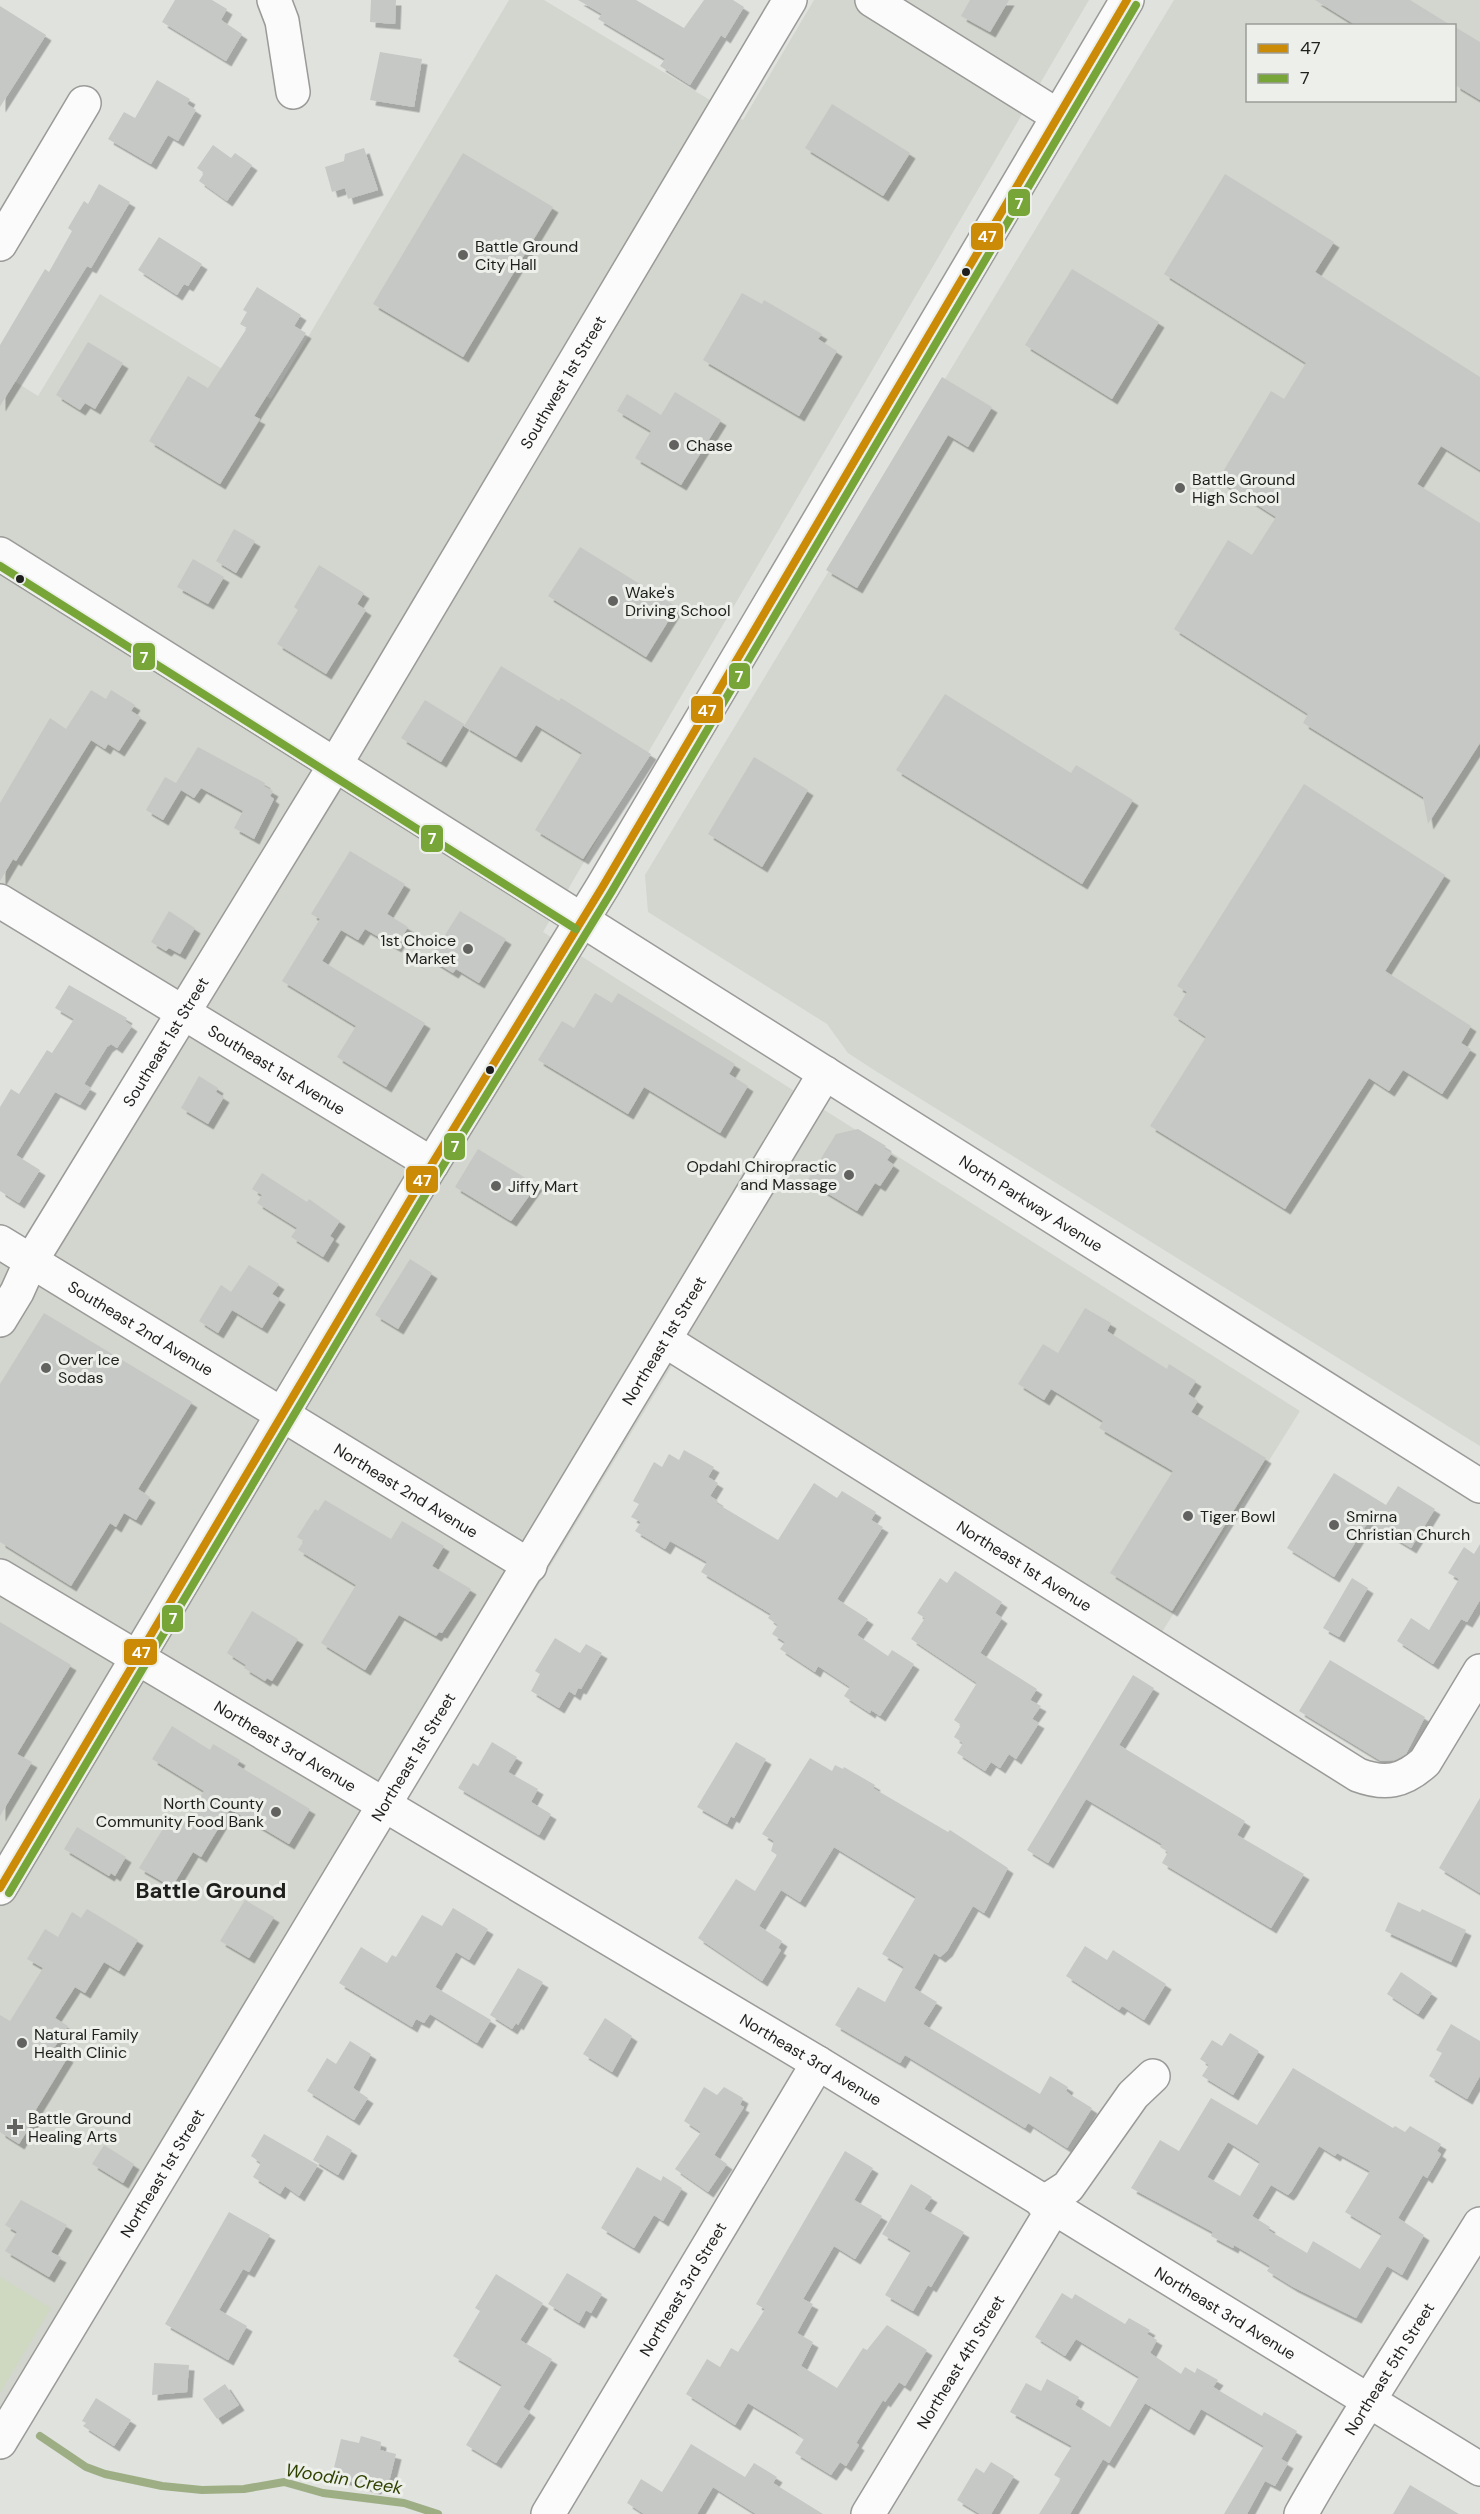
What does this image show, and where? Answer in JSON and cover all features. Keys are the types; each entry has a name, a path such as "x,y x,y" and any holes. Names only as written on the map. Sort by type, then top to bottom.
{"street":[{"path":"274,0 282,21 293,92"},
{"name":"Southwest 1st Street","path":"335,765 790,0"},
{"path":"872,0 1058,116"},
{"path":"0,1888 432,1164 582,920 1127,0"},
{"path":"0,244 84,103"},
{"name":"North Parkway Avenue","path":"0,555 1480,1486"},
{"name":"Southeast 1st Street","path":"0,1320 17,1292 30,1261 335,765"},
{"name":"Southeast 1st Avenue","path":"0,901 432,1164"},
{"name":"Northeast 1st Street","path":"0,2442 666,1341 825,1073"},
{"name":"Southeast 2nd Avenue","path":"0,1242 282,1414"},
{"name":"Northeast 1st Avenue","path":"666,1341 1358,1775 1387,1782 1403,1779 1425,1762 1480,1671"},
{"name":"Northeast 2nd Avenue","path":"282,1414 530,1566"},
{"name":"Northeast 3rd Avenue","path":"0,1576 136,1659 386,1804 818,2064 1480,2469"},
{"name":"Northeast 3rd Street","path":"548,2514 818,2064"},
{"path":"1048,2206 1068,2187 1133,2095 1154,2076"},
{"name":"Northeast 4th Street","path":"868,2514 1048,2206"},
{"name":"Northeast 5th Street","path":"1301,2514 1345,2436 1480,2224"}],"shaded area":[{"path":"509,0 544,0 743,120 814,0 1089,0 543,932 1300,1411 1157,1640 684,1346 548,1570 0,2445 0,1254 19,1266 174,1015 0,900 0,372 38,396 100,294 271,399"},
{"name":"Battle Ground High School","path":"1174,0 1480,0 1480,1446 874,1070 848,1053 827,1024 648,912 645,875"}],"green space":[{"path":"0,2277 51,2308 0,2393"}],"building":[{"path":"175,0 212,0 227,9 221,20 242,34 226,61 162,22"},
{"path":"371,0 396,0 395,24 370,22"},
{"path":"578,0 636,0 684,28 704,0 733,0 744,7 725,38 721,35 690,85 660,66 665,59 598,19 602,14"},
{"path":"970,0 1009,0 990,32 961,16"},
{"path":"1315,0 1410,0 1449,24 1354,24"},
{"path":"0,6 46,35 0,107"},
{"path":"1456,28 1480,42 1480,100 1456,86"},
{"path":"380,52 422,59 414,107 370,100"},
{"path":"157,80 190,99 187,104 196,110 178,141 168,135 151,164 108,139 124,112 135,118"},
{"path":"832,104 910,153 883,196 805,148"},
{"path":"213,145 231,158 235,153 252,165 227,201 199,181 204,173 197,168"},
{"path":"364,148 378,190 348,199 345,188 332,192 325,167 344,161 345,154"},
{"name":"Battle Ground City Hall","path":"463,153 553,207 463,357 373,304"},
{"path":"1225,174 1334,242 1315,272 1480,377 1480,470 1441,446 1417,484 1480,523 1480,743 1428,824 1423,797 1303,723 1308,714 1174,629 1228,540 1252,555 1276,517 1218,480 1271,391 1284,399 1306,363 1164,274"},
{"path":"99,184 130,202 91,268 87,266 0,406 0,345 45,269 49,272 72,231 68,228 84,201 88,204"},
{"path":"159,237 202,264 188,286 184,284 177,295 138,270"},
{"path":"1072,269 1159,322 1112,399 1025,345"},
{"path":"257,287 301,315 294,326 306,333 254,416 260,419 220,484 149,441 188,376 208,388 247,328 240,324 247,312 243,310"},
{"path":"742,293 762,304 764,300 822,334 818,339 837,351 799,416 703,360"},
{"path":"88,342 123,363 95,409 85,403 80,410 56,395"},
{"path":"942,377 992,407 968,447 948,435 857,588 826,570"},
{"name":"Chase","path":"675,392 721,420 681,485 635,458 651,431 617,411 627,394 661,415"},
{"path":"234,529 255,541 236,573 216,561"},
{"name":"Wake's Driving School","path":"580,547 677,607 646,657 548,596"},
{"path":"193,559 224,577 208,604 177,587"},
{"path":"319,565 364,593 357,604 366,610 326,674 277,644 298,610 294,607"},
{"path":"501,666 559,701 561,698 651,754 583,859 535,830 582,753 536,725 516,757 464,726"},
{"path":"91,690 106,699 111,690 135,705 131,711 141,717 119,751 108,744 105,749 91,740 16,861 13,859 0,881 0,803 50,718 66,729"},
{"path":"945,694 1071,773 1076,765 1133,800 1082,884 896,770"},
{"path":"425,700 464,724 441,762 401,738"},
{"path":"198,747 265,783 264,786 273,791 270,796 274,799 254,839 234,828 243,811 201,788 194,798 181,790 163,820 146,810 165,777 176,783"},
{"path":"754,757 808,790 762,867 708,834"},
{"path":"1304,784 1445,875 1385,971 1471,1026 1461,1043 1471,1049 1442,1094 1403,1070 1389,1091 1369,1078 1285,1209 1150,1126 1206,1037 1173,1015 1187,992 1177,986"},
{"path":"350,851 405,884 387,914 408,927 396,947 365,929 358,940 341,930 322,961 425,1023 386,1087 337,1057 356,1026 282,981 320,919 311,914"},
{"path":"169,911 195,928 180,954 169,948 166,951 151,942"},
{"name":"1st Choice Market","path":"460,911 506,939 479,983 456,969 453,973 430,959"},
{"path":"69,985 127,1018 125,1021 132,1026 117,1048 111,1044 107,1047 84,1084 91,1088 80,1105 55,1092 16,1155 40,1170 19,1203 0,1191 0,1107 11,1089 19,1094 47,1050 52,1053 74,1019 55,1008"},
{"path":"595,993 612,1003 618,993 735,1064 729,1074 748,1086 720,1133 644,1087 628,1114 538,1060 562,1021 574,1028"},
{"path":"199,1076 218,1088 216,1092 224,1097 208,1124 181,1108"},
{"name":"Opdahl Chiropractic and Massage","path":"858,1129 886,1146 884,1148 892,1153 887,1160 894,1165 880,1186 875,1183 857,1211 807,1181 836,1134"},
{"name":"Jiffy Mart","path":"478,1149 537,1185 511,1221 455,1187"},
{"path":"262,1173 307,1202 309,1199 340,1221 330,1236 334,1239 323,1257 291,1237 297,1228 257,1203 262,1195 252,1189"},
{"path":"410,1259 432,1273 398,1329 375,1315"},
{"path":"249,1265 279,1284 272,1294 280,1299 262,1328 232,1310 218,1333 199,1321 221,1285 231,1292"},
{"path":"1085,1308 1111,1323 1107,1331 1167,1369 1169,1364 1196,1381 1188,1394 1198,1401 1191,1412 1266,1458 1172,1611 1110,1573 1173,1471 1099,1428 1103,1421 1051,1389 1044,1400 1018,1384 1043,1344 1058,1353"},
{"path":"44,1313 192,1402 138,1489 150,1497 136,1520 124,1513 116,1527 110,1523 71,1586 0,1542 0,1384"},
{"path":"684,1450 714,1467 708,1477 718,1483 710,1496 718,1501 716,1503 778,1540 814,1483 837,1498 842,1491 876,1512 871,1520 883,1527 837,1599 868,1619 857,1635 888,1656 892,1650 914,1664 880,1716 871,1710 870,1713 844,1696 850,1687 818,1666 815,1672 780,1649 785,1642 772,1634 778,1625 768,1618 771,1614 701,1572 707,1562 670,1541 665,1549 635,1531 641,1522 631,1517 639,1504 633,1501 654,1462 662,1467 669,1454 679,1460"},
{"name":"Smirna Christian Church","path":"1334,1473 1386,1505 1398,1486 1435,1509 1411,1548 1368,1522 1334,1577 1287,1548"},
{"path":"325,1500 391,1539 402,1521 444,1546 432,1566 471,1589 442,1633 439,1632 436,1636 399,1615 365,1670 321,1643 356,1585 298,1550 304,1541 297,1537 315,1509 318,1511"},
{"path":"1480,1544 1480,1600 1467,1622 1461,1619 1433,1664 1397,1641 1411,1618 1429,1630 1459,1579 1448,1573 1464,1547 1474,1554"},
{"path":"955,1571 1002,1602 995,1613 1002,1618 980,1653 1037,1689 1030,1700 1041,1706 1032,1719 1039,1723 1016,1759 1009,1754 1000,1768 991,1762 985,1771 957,1753 963,1743 954,1737 961,1725 954,1720 977,1683 911,1639 925,1618 917,1613 940,1578 947,1583"},
{"path":"1352,1578 1368,1588 1339,1637 1323,1628"},
{"path":"252,1611 298,1639 272,1681 267,1678 265,1681 244,1668 246,1665 227,1653"},
{"path":"0,1622 71,1665 17,1754 32,1762 0,1816"},
{"path":"555,1638 580,1653 586,1644 602,1653 581,1689 578,1688 575,1695 569,1691 559,1708 531,1691 540,1674 535,1671"},
{"path":"1330,1660 1425,1717 1406,1754 1395,1760 1381,1761 1299,1711"},
{"path":"1133,1675 1154,1688 1119,1745 1245,1821 1237,1835 1304,1874 1271,1928 1162,1863 1168,1852 1160,1847 1162,1844 1086,1799 1048,1863 1027,1850"},
{"path":"172,1726 210,1750 213,1744 240,1760 237,1765 310,1809 289,1844 230,1809 201,1857 193,1852 172,1887 139,1868 164,1827 169,1830 176,1818 184,1822 204,1791 152,1759"},
{"path":"492,1742 517,1757 508,1772 538,1789 531,1802 551,1814 539,1835 458,1788 473,1763 478,1766"},
{"path":"736,1742 766,1759 734,1818 731,1816 727,1824 697,1807"},
{"path":"810,1758 832,1771 835,1765 843,1769 844,1767 875,1785 873,1788 948,1832 950,1830 1008,1868 984,1913 973,1906 947,1951 940,1957 934,1953 914,1988 937,2002 923,2024 1040,2094 1050,2076 1068,2087 1066,2091 1071,2095 1092,2108 1067,2148 1028,2123 1025,2128 905,2055 900,2063 835,2025 858,1987 885,2002 904,1967 882,1954 916,1897 834,1847 800,1902 781,1890 759,1926 782,1941 778,1948 781,1950 762,1981 698,1938 736,1879 755,1891 777,1855 771,1851 774,1841 762,1834"},
{"path":"1480,1798 1480,1893 1439,1868"},
{"path":"77,1827 126,1857 115,1876 111,1873 109,1876 64,1849"},
{"path":"245,1900 274,1917 249,1958 220,1941"},
{"path":"1398,1902 1420,1912 1422,1909 1466,1930 1451,1962 1385,1931"},
{"path":"453,1908 488,1929 469,1960 456,1952 435,1987 491,2020 477,2043 430,2014 424,2023 416,2019 412,2027 339,1983 361,1947 387,1963 392,1955 396,1957 422,1915 442,1926"},
{"path":"87,1909 138,1940 119,1971 104,1962 85,1993 75,1987 55,2018 68,2026 54,2048 68,2057 32,2116 35,2118 19,2144 0,2132 0,2015 10,2021 43,1968 27,1959 45,1929 58,1937 72,1912 81,1918"},
{"path":"1085,1946 1107,1960 1113,1950 1166,1984 1144,2020 1122,2006 1119,2010 1066,1976"},
{"path":"518,1968 543,1982 518,2025 516,2023 512,2029 490,2015"},
{"path":"1401,1972 1432,1993 1418,2014 1387,1994"},
{"path":"605,2018 632,2036 612,2072 583,2054"},
{"path":"1451,2024 1480,2041 1480,2076 1467,2099 1429,2076 1442,2053 1436,2050"},
{"path":"1230,2033 1259,2051 1233,2095 1202,2076 1209,2065 1200,2059 1212,2040 1222,2046"},
{"path":"350,2041 371,2054 353,2088 368,2098 354,2120 307,2091 327,2058 336,2064"},
{"path":"1293,2068 1393,2128 1395,2126 1405,2132 1410,2126 1441,2144 1437,2151 1441,2154 1427,2178 1423,2175 1398,2218 1424,2235 1402,2275 1387,2266 1356,2318 1293,2287 1267,2271 1270,2266 1234,2245 1233,2248 1211,2236 1213,2232 1131,2188 1160,2140 1179,2151 1211,2098 1257,2125","holes":["1228,2142 1260,2162 1240,2196 1207,2177","1319,2146 1335,2156 1337,2153 1370,2171 1345,2212 1382,2234 1360,2269 1313,2241 1307,2253 1268,2230 1270,2227 1252,2216 1271,2185 1288,2195 1291,2192"]},
{"path":"704,2087 717,2095 724,2087 743,2098 740,2105 744,2107 714,2155 727,2164 708,2192 675,2169 701,2132 684,2121"},
{"path":"264,2134 318,2165 299,2196 285,2186 280,2194 253,2177 261,2163 251,2156"},
{"path":"327,2135 352,2150 338,2175 313,2160"},
{"path":"104,2145 134,2164 123,2183 92,2164"},
{"path":"845,2151 873,2168 854,2200 882,2216 855,2259 834,2246 803,2299 813,2304 797,2333 813,2342 801,2366 837,2388 863,2348 867,2350 887,2325 927,2350 905,2386 899,2382 885,2402 883,2400 856,2443 859,2445 846,2466 840,2462 831,2475 795,2453 804,2439 796,2432 748,2403 735,2425 686,2394 707,2359 720,2367 731,2348 738,2352 765,2309 756,2304"},
{"path":"637,2167 661,2181 663,2176 682,2188 663,2221 654,2215 634,2248 601,2228"},
{"path":"911,2184 932,2197 924,2209 964,2232 931,2287 928,2285 913,2311 885,2295 911,2251 882,2234"},
{"path":"21,2200 67,2225 51,2252 61,2257 49,2277 5,2251 17,2232 5,2225"},
{"path":"229,2212 270,2235 249,2272 243,2269 219,2310 247,2326 228,2360 165,2324"},
{"path":"567,2273 602,2294 591,2313 586,2310 579,2323 548,2304"},
{"path":"496,2274 543,2303 520,2340 552,2359 523,2407 530,2412 496,2463 466,2445 502,2385 453,2356 480,2311 475,2308"},
{"path":"1062,2293 1072,2299 1075,2294 1125,2324 1129,2318 1150,2330 1147,2334 1157,2340 1150,2353 1181,2374 1185,2367 1195,2373 1197,2368 1218,2380 1213,2387 1262,2416 1264,2412 1297,2431 1281,2459 1288,2463 1275,2486 1265,2481 1247,2514 1224,2514 1264,2446 1201,2409 1189,2430 1145,2403 1109,2463 1103,2459 1070,2514 1039,2514 1061,2479 1054,2475 1072,2446 1010,2412 1026,2383 1041,2391 1047,2379 1079,2397 1075,2405 1110,2427 1139,2377 1076,2339 1065,2356 1035,2337"},
{"path":"154,2363 189,2365 187,2392 152,2395"},
{"path":"225,2384 239,2405 217,2419 203,2399"},
{"path":"96,2398 131,2420 114,2446 83,2426 86,2423 82,2421"},
{"path":"361,2436 381,2442 380,2450 396,2454 390,2478 375,2489 332,2476 341,2439 359,2443"},
{"path":"691,2444 745,2477 754,2463 777,2477 773,2483 823,2514 756,2514 713,2487 697,2514 644,2514 627,2503 641,2479 662,2492"},
{"path":"991,2462 1014,2476 991,2514 980,2514 957,2500 976,2468 984,2473"},
{"path":"1410,2485 1459,2514 1393,2514"}],"waterway":[{"name":"Woodin Creek","path":"40,2436 86,2467 105,2474 162,2486 202,2490 244,2489 284,2482 323,2493 404,2503 438,2514"}],"transit line":[{"name":"47","path":"0,1888 419,1185 603,886 1127,0"},
{"name":"7","path":"9,1893 428,1190 612,891 1136,5"},
{"name":"7","path":"0,566 576,929"}],"place":[{"name":"Battle Ground City Hall","path":"463,255"},
{"name":"Chase","path":"674,445"},
{"name":"Battle Ground High School","path":"1180,488"},
{"name":"Wake's Driving School","path":"613,601"},
{"name":"1st Choice Market","path":"468,949"},
{"name":"Opdahl Chiropractic and Massage","path":"849,1175"},
{"name":"Jiffy Mart","path":"496,1186"},
{"name":"Over Ice Sodas","path":"46,1368"},
{"name":"Tiger Bowl","path":"1188,1516"},
{"name":"Smirna Christian Church","path":"1334,1525"},
{"name":"North County Community Food Bank","path":"276,1812"},
{"name":"Natural Family Health Clinic","path":"22,2043"},
{"name":"Battle Ground Healing Arts","path":"15,2127"}],"district":[{"name":"Battle Ground","path":"211,1890"}]}
